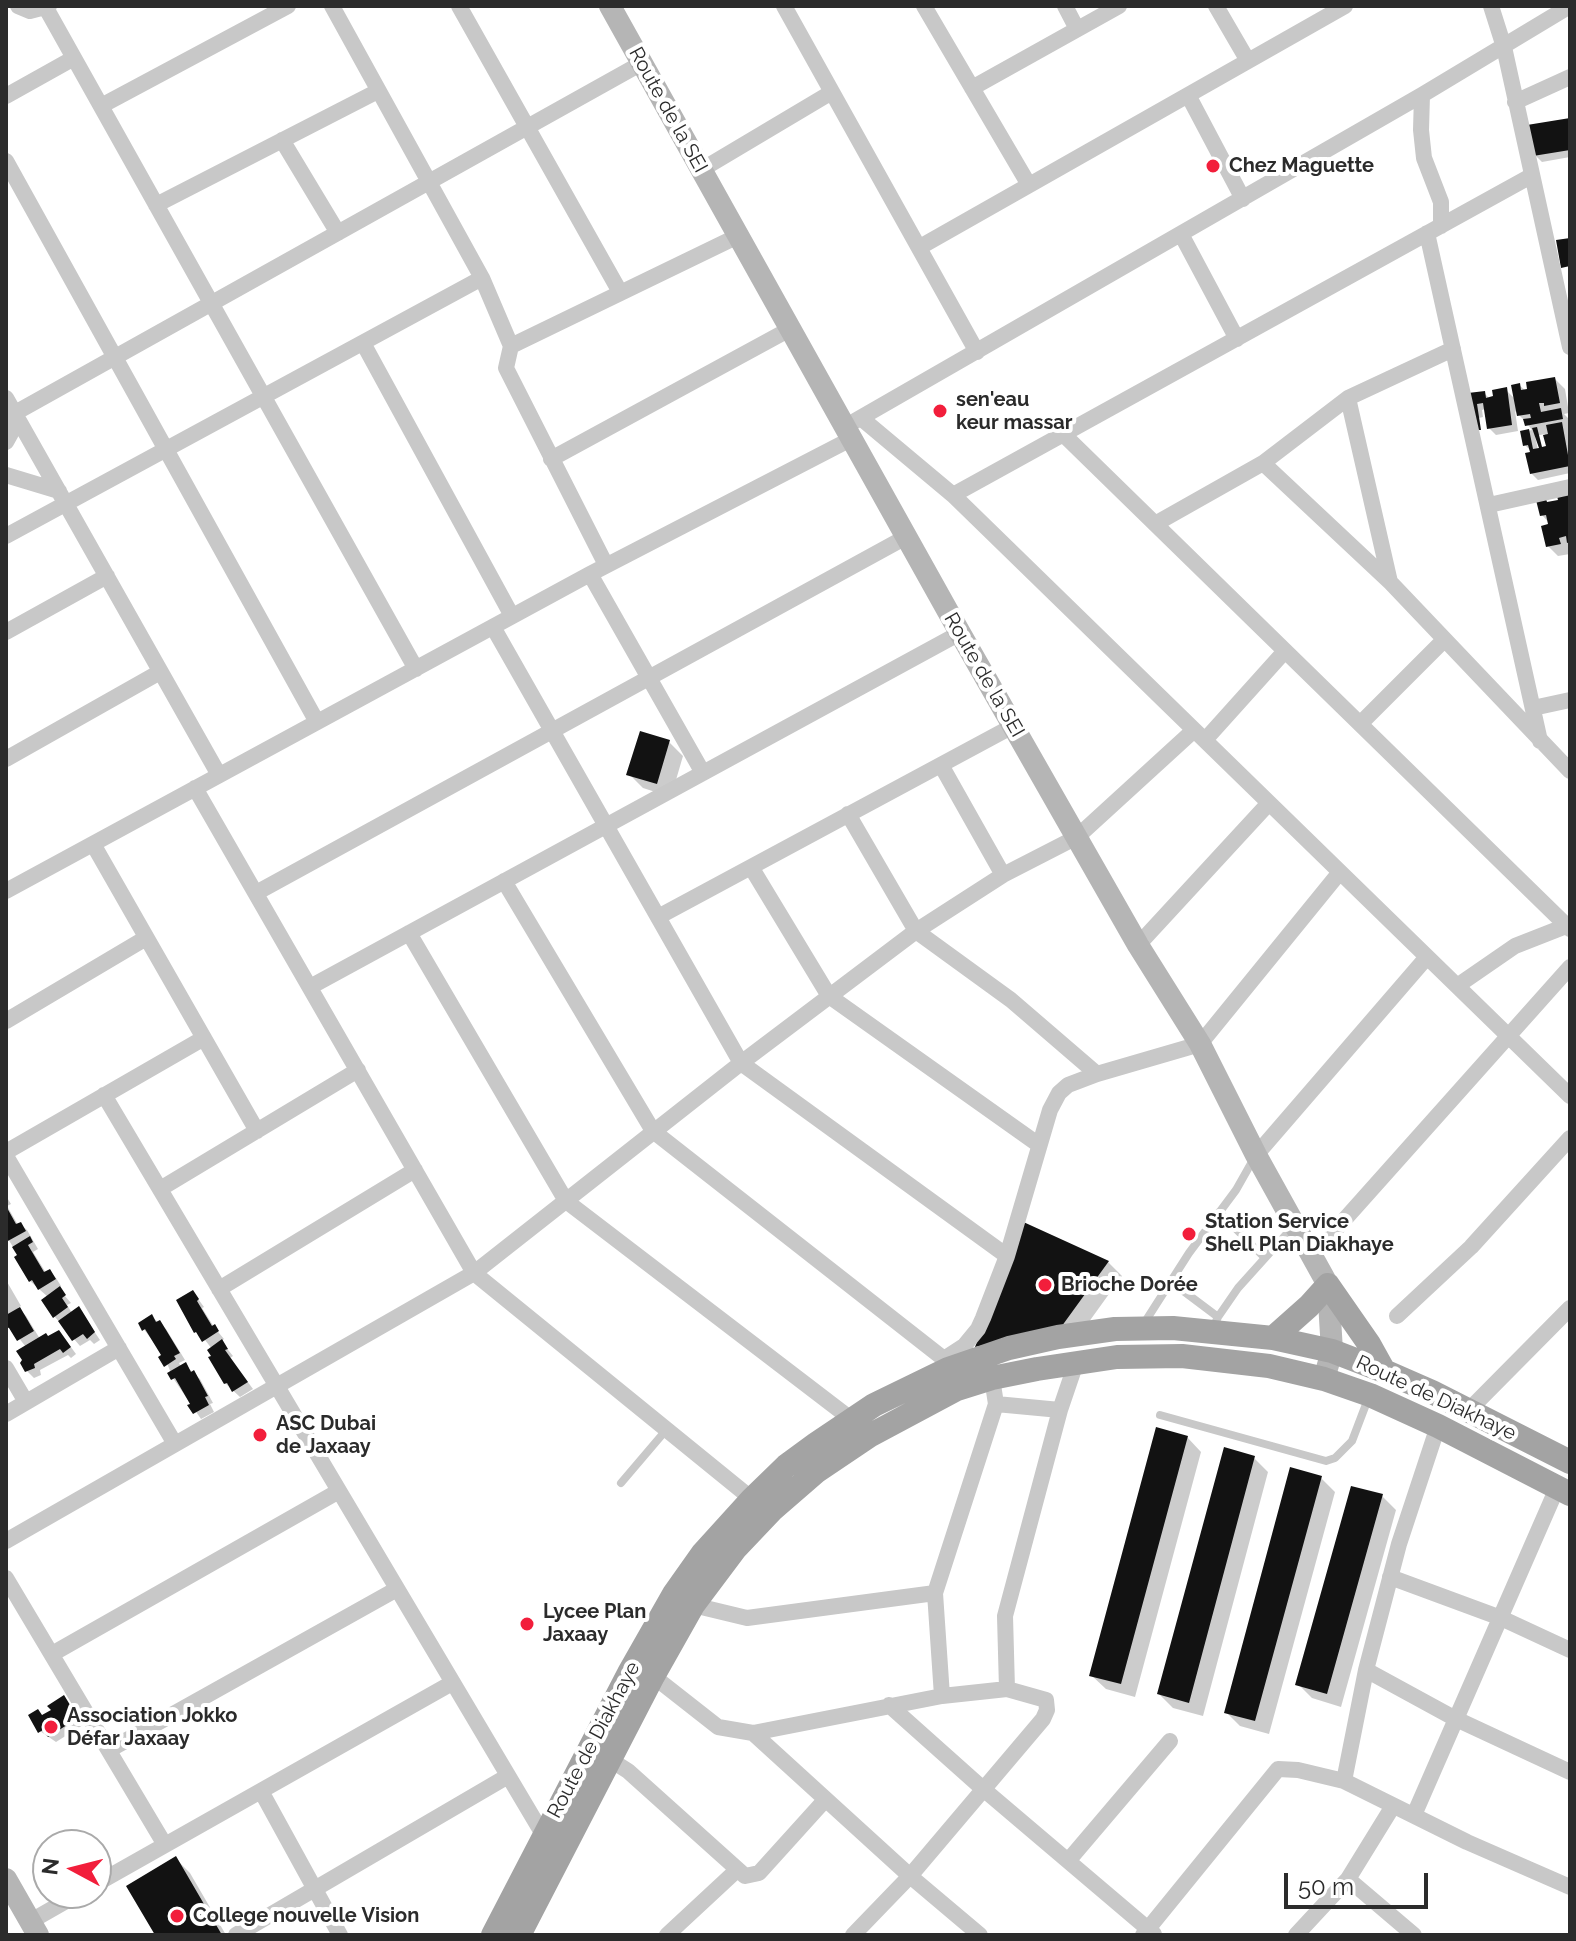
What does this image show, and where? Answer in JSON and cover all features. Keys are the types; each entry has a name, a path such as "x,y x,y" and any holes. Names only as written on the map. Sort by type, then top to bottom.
{"main road":[{"path":"1273,1338 1328,1285 1384,1371"},
{"name":"Route de Diakhaye","path":"493,1935 629,1673 674,1594 703,1553 786,1466 851,1419 946,1364 1058,1337 1215,1324 1332,1351 1384,1371 1570,1462"},
{"name":"Route de Diakhaye","path":"519,1935 609,1759 693,1605 744,1539 817,1471 869,1436 929,1402 992,1378 1076,1363 1153,1355 1269,1366 1324,1379 1370,1395 1564,1491"}],"street":[{"path":"18,6 30,11 47,7 416,669"},
{"path":"101,106 288,6"},
{"path":"332,6 482,278 511,346 506,368 606,565"},
{"path":"459,6 620,292"},
{"name":"Route de la SEI","path":"610,6 790,329 852,428 906,537 960,633 1138,945 1200,1044 1256,1155 1328,1285 1332,1351 1324,1379"},
{"path":"784,6 977,352"},
{"path":"924,6 1029,185"},
{"path":"1065,6 1077,29"},
{"path":"972,88 1119,6"},
{"path":"1216,6 1248,61"},
{"path":"920,247 1345,6"},
{"path":"1491,6 1504,47 1570,347"},
{"path":"6,891 852,428 1570,6"},
{"path":"6,96 74,58"},
{"path":"6,442 15,413 642,63"},
{"path":"1515,102 1570,77"},
{"path":"156,205 378,91"},
{"path":"701,170 832,92"},
{"path":"1188,95 1243,199"},
{"path":"1422,95 1424,158 1441,202 1434,230 1453,349 1540,741"},
{"path":"282,140 338,233"},
{"path":"6,161 317,722"},
{"path":"953,495 1531,176"},
{"path":"1181,234 1237,339"},
{"path":"511,346 738,236"},
{"path":"6,536 63,498 167,451 482,278"},
{"path":"551,459 790,329"},
{"path":"363,343 512,616"},
{"path":"1155,524 1263,463 1348,398 1453,349"},
{"path":"6,398 219,775"},
{"path":"1348,398 1391,583"},
{"path":"852,428 953,495 1508,1036 1566,1087"},
{"path":"1062,433 1568,928 1515,946 1457,986"},
{"path":"1263,463 1391,583 1570,771"},
{"path":"6,475 63,498"},
{"path":"1489,505 1570,487"},
{"path":"256,893 906,537"},
{"path":"590,574 703,773"},
{"path":"6,632 107,576"},
{"path":"493,627 741,1063 1007,1256"},
{"path":"310,987 960,633"},
{"path":"1360,724 1444,640"},
{"path":"6,1541 474,1273 653,1131 916,931 1003,875 1077,837 1199,736 1285,651"},
{"path":"6,759 160,672"},
{"path":"1533,708 1570,700"},
{"path":"658,917 1013,726"},
{"path":"941,765 1003,875"},
{"path":"195,788 474,1273 752,1499"},
{"path":"1138,945 1269,803"},
{"path":"848,814 916,931 1011,1000 1097,1074"},
{"path":"93,844 257,1131"},
{"path":"751,867 829,996 1039,1145"},
{"path":"504,881 653,1131 946,1364 978,1329 1007,1256 1050,1110 1059,1093 1068,1085 1097,1074 1200,1044 1340,872"},
{"path":"409,933 566,1201 851,1419"},
{"path":"6,1021 146,938"},
{"path":"1256,1155 1427,957"},
{"path":"1312,1256 1570,967"},
{"path":"175,1444 6,1154 204,1038"},
{"path":"160,1189 358,1070"},
{"path":"104,1095 544,1836"},
{"path":"1397,1316 1471,1247 1570,1138"},
{"path":"219,1289 415,1170"},
{"path":"1469,1410 1570,1308"},
{"path":"6,1414 119,1348"},
{"path":"1007,1689 1005,1616 1060,1410 1076,1363"},
{"path":"6,1368 26,1402"},
{"path":"942,1696 935,1593 996,1404 992,1378"},
{"path":"996,1404 1060,1410"},
{"path":"1344,1781 1366,1670 1390,1577 1438,1426"},
{"path":"52,1654 339,1491"},
{"path":"1414,1815 1454,1718 1564,1491"},
{"path":"1390,1577 1501,1618 1570,1650"},
{"path":"6,1578 165,1845"},
{"path":"109,1750 397,1589"},
{"path":"693,1605 747,1618 935,1593"},
{"path":"1366,1670 1454,1718 1570,1772"},
{"path":"653,1676 718,1727 753,1733 942,1696 1007,1689 1043,1699 1047,1710 1043,1719 910,1876 853,1935"},
{"path":"112,1875 452,1683"},
{"path":"889,1705 1149,1933 1278,1769 1298,1770 1344,1781 1570,1887"},
{"path":"753,1733 910,1876 980,1935"},
{"path":"1068,1861 1170,1741"},
{"path":"609,1759 628,1771 745,1876 759,1873 825,1800"},
{"path":"236,1935 508,1776"},
{"path":"261,1791 340,1935"},
{"path":"1296,1935 1348,1879 1393,1806"},
{"path":"667,1935 737,1870"},
{"path":"6,1879 35,1928 59,1909"},
{"path":"1348,1879 1414,1935"}],"lane":[{"path":"1141,1329 1170,1281 1236,1190 1256,1155"},
{"path":"1219,1212 1265,1258"},
{"path":"1170,1281 1215,1324 1294,1225"},
{"path":"1160,1415 1326,1461 1335,1458 1352,1441 1370,1395"},
{"path":"621,1483 667,1429"}],"building":[{"path":"1570,118 1570,150 1533,156 1527,125"},
{"path":"1570,238 1570,266 1561,268 1556,240"},
{"path":"1555,377 1560,403 1544,406 1544,403 1539,403 1541,412 1561,408 1563,419 1525,426 1523,419 1531,418 1530,414 1517,416 1511,385 1520,383 1521,390 1527,389 1526,382"},
{"path":"1507,387 1512,425 1487,429 1483,403 1477,404 1481,430 1477,430 1468,393 1485,391 1486,398 1493,396 1492,390"},
{"path":"1562,422 1570,466 1530,474 1525,453 1530,452 1528,445 1523,446 1520,431 1529,429 1533,449 1539,448 1532,428 1537,427 1542,447 1546,446 1543,435 1548,434 1546,425"},
{"path":"1570,493 1570,542 1567,543 1566,536 1559,538 1561,544 1546,547 1541,526 1548,524 1546,515 1540,516 1536,500 1558,500 1557,496"},
{"path":"640,731 670,740 657,784 626,775"},
{"path":"6,1206 16,1224 21,1222 26,1231 6,1242"},
{"name":"Brioche Dorée","path":"1019,1220 1109,1261 1059,1330 975,1347 1003,1275"},
{"path":"30,1236 33,1242 28,1245 44,1272 50,1269 56,1279 38,1290 32,1280 29,1282 14,1257 17,1255 12,1247"},
{"path":"60,1286 66,1295 62,1298 68,1307 53,1318 41,1300"},
{"path":"193,1290 212,1326 215,1324 219,1331 202,1342 176,1300"},
{"path":"79,1306 95,1332 87,1339 83,1334 72,1341 58,1321"},
{"path":"20,1307 34,1331 17,1341 6,1327 6,1315"},
{"path":"152,1314 156,1322 160,1320 180,1353 164,1367 158,1357 161,1355 138,1323"},
{"path":"59,1330 71,1347 63,1353 60,1349 25,1372 16,1351 46,1333 48,1336"},
{"path":"222,1339 228,1349 225,1350 248,1382 232,1392 208,1357 211,1356 207,1350"},
{"path":"186,1362 208,1396 205,1397 209,1405 193,1414 175,1378 171,1380 167,1373"},
{"path":"1156,1427 1188,1436 1121,1684 1089,1676"},
{"path":"1224,1447 1255,1456 1189,1703 1157,1694"},
{"path":"1290,1467 1322,1476 1255,1721 1224,1713"},
{"path":"1351,1486 1383,1494 1327,1694 1295,1685"},
{"path":"64,1695 78,1718 48,1737 43,1730 38,1733 28,1715 38,1709 42,1715 51,1710 47,1706"},
{"path":"176,1856 222,1935 155,1935 126,1886"}],"place":[{"name":"Chez Maguette","path":"1213,166"},
{"name":"sen'eau keur massar","path":"940,411"},
{"name":"Station Service Shell Plan Diakhaye","path":"1189,1234"},
{"name":"Brioche Dorée","path":"1045,1285"},
{"name":"ASC Dubai de Jaxaay","path":"260,1435"},
{"name":"Lycee Plan Jaxaay","path":"527,1624"},
{"name":"Association Jokko Défar Jaxaay","path":"51,1727"},
{"name":"College nouvelle Vision","path":"177,1916"}]}
